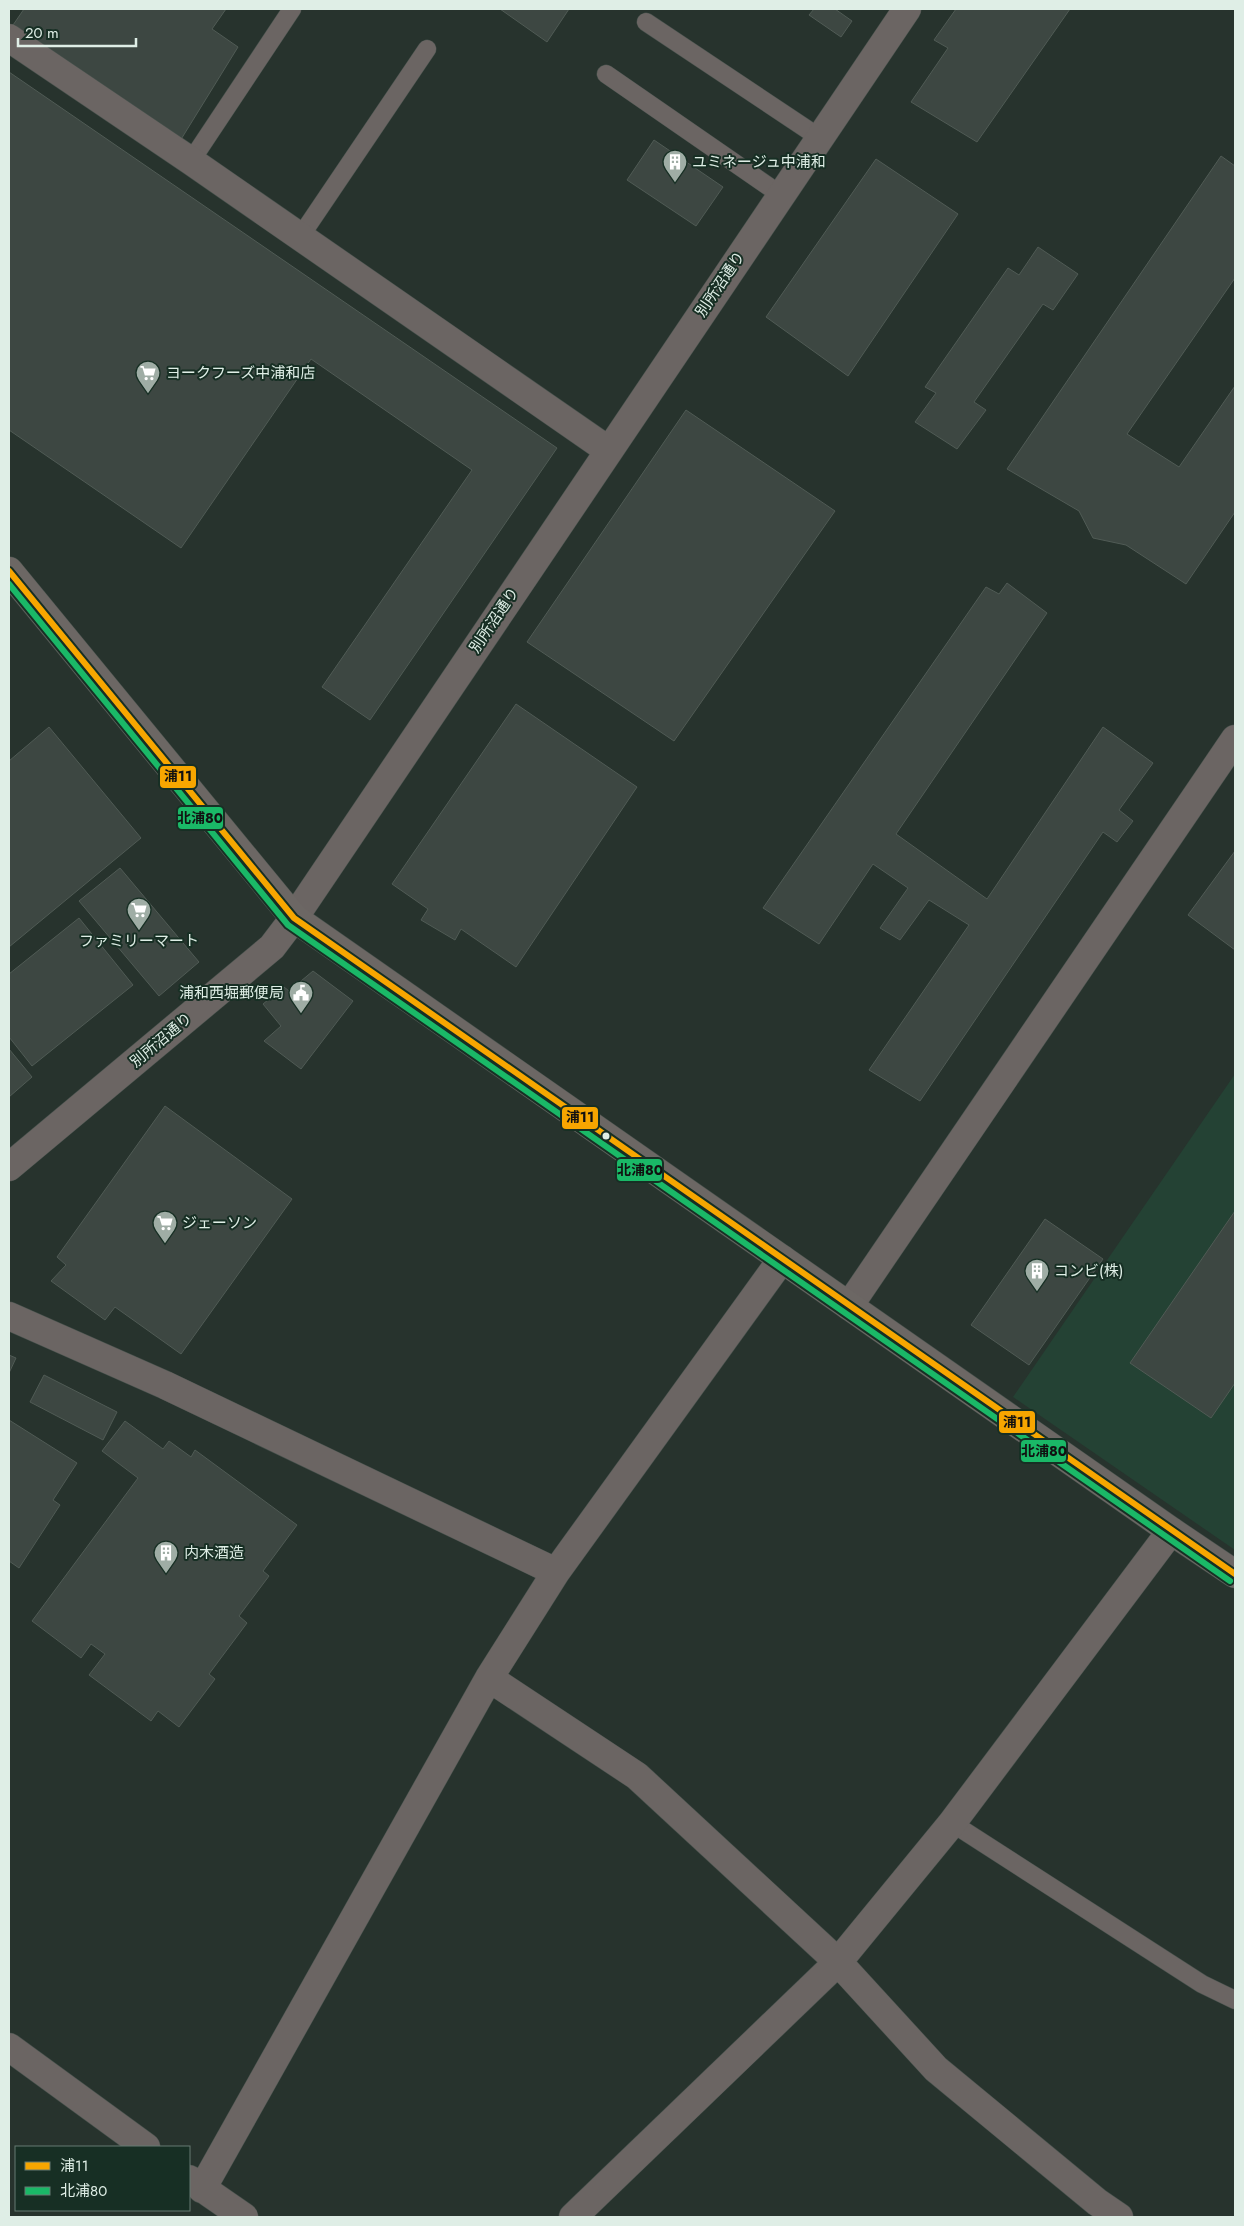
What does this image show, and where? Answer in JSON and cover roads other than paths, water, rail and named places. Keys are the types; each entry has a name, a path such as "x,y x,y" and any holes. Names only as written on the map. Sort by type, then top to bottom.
{"main road":[{"path":"9,571 294,918 1235,1574"}],"street":[{"name":"別所沼通り","path":"9,1167 272,947 294,918 907,9"},
{"path":"9,38 191,160 608,450"},
{"path":"849,1306 1235,739"},
{"path":"244,2217 196,2184 489,1678 556,1572 782,1259"},
{"path":"9,1316 165,1385 556,1572"},
{"path":"573,2217 838,1962 952,1823 1171,1531"},
{"path":"489,1678 637,1776 838,1962 936,2069 1097,2202 1119,2217"},
{"path":"9,2047 145,2146"}],"lane":[{"path":"191,160 292,9"},
{"path":"646,22 820,138"},
{"path":"300,237 427,49"},
{"path":"606,74 781,195"},
{"path":"952,1823 1202,1984 1235,2000"}],"place":[{"name":"ユミネージュ中浦和","path":"675,183"},
{"name":"ヨークフーズ中浦和店","path":"148,394"},
{"name":"ファミリーマート","path":"139,931"},
{"name":"浦和西堀郵便局","path":"301,1014"},
{"name":"ジェーソン","path":"165,1244"},
{"name":"コンビ(株)","path":"1037,1292"},
{"name":"内木酒造","path":"166,1574"}]}
